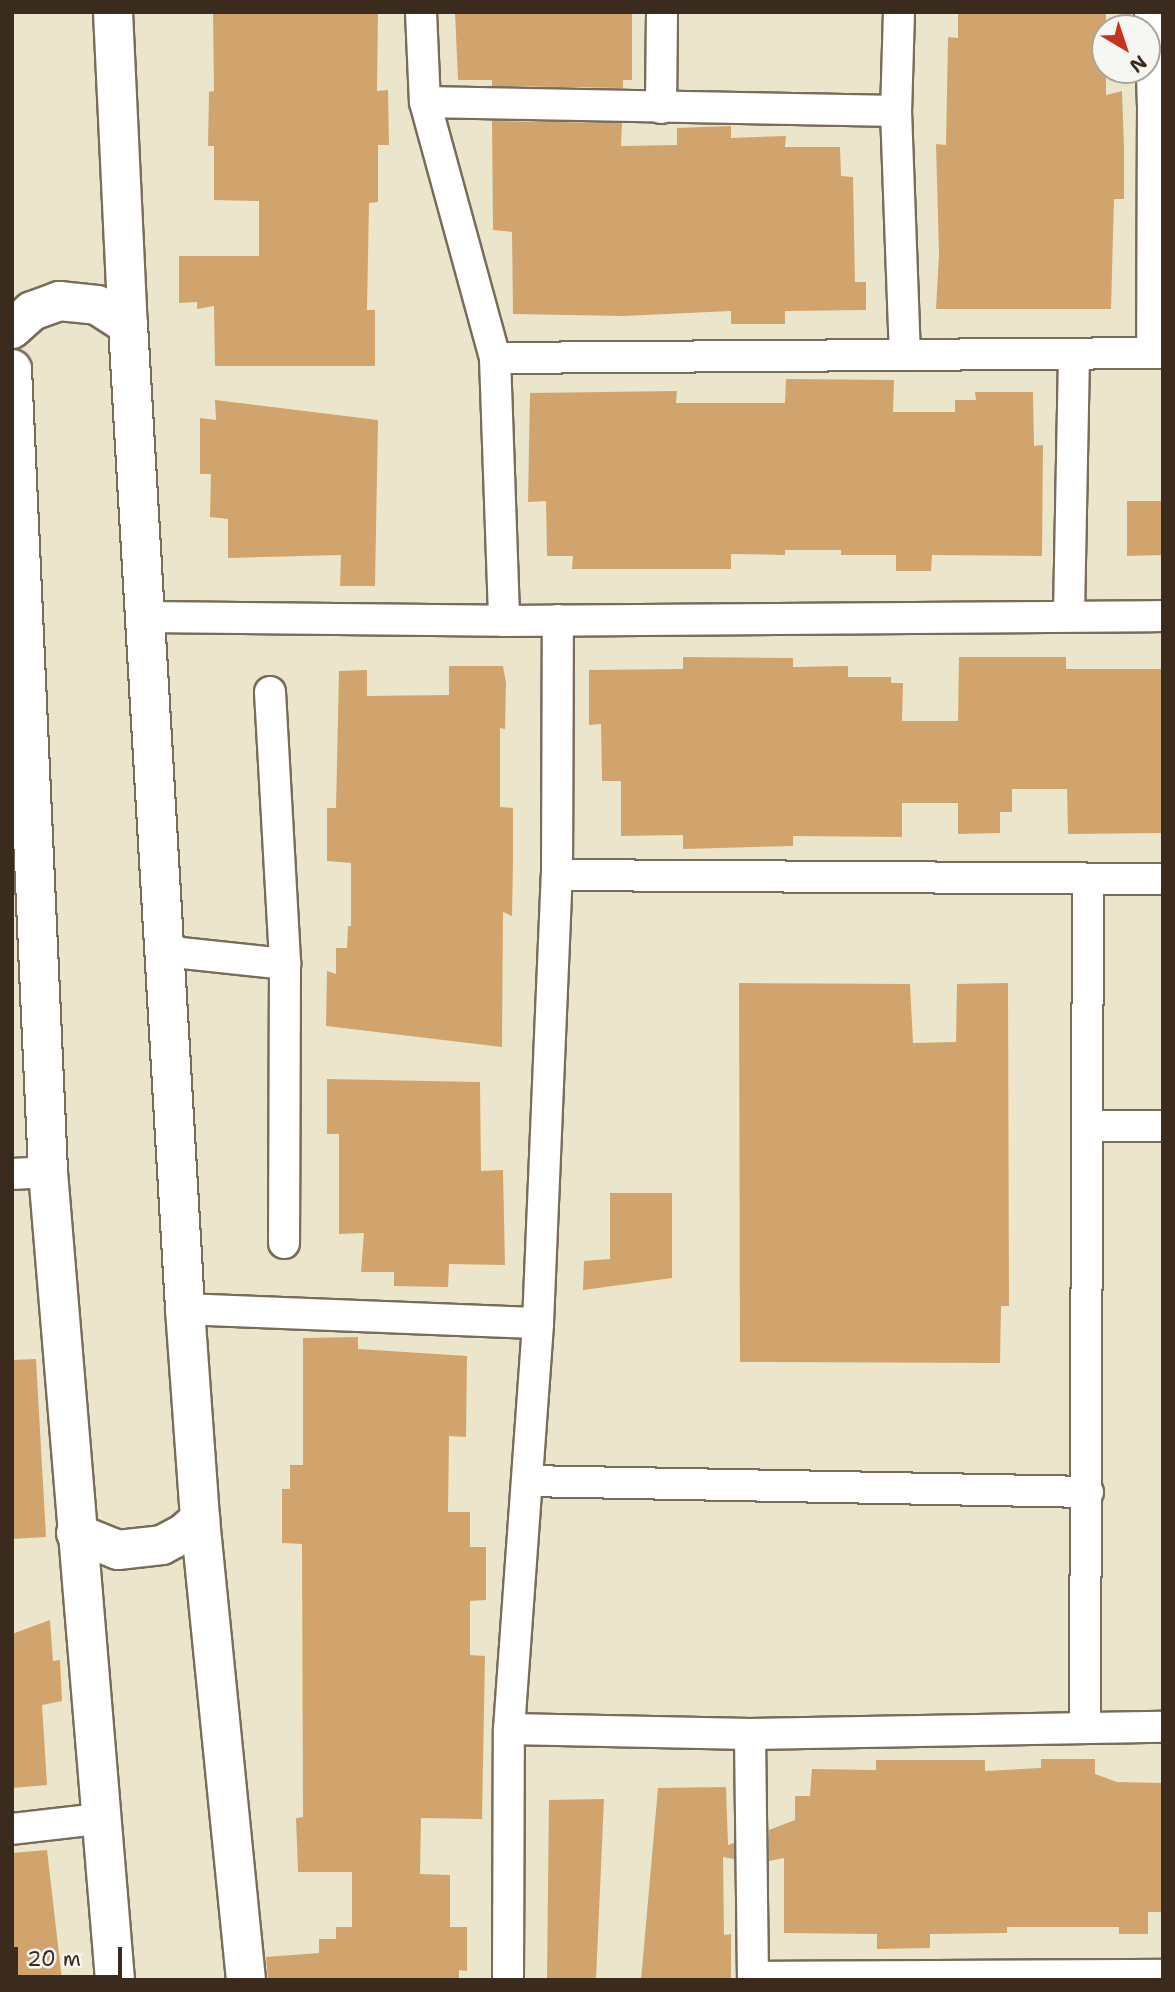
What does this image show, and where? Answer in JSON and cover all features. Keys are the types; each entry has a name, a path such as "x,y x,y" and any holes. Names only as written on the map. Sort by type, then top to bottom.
{"street":[{"path":"113,12 128,326 185,1309 200,1519 246,1980"},
{"path":"421,12 425,102 495,358 504,621"},
{"path":"661,108 662,12"},
{"path":"899,12 896,111 905,354"},
{"path":"495,358 1157,353 1158,105 1150,12"},
{"path":"425,102 896,111"},
{"path":"12,329 32,311 59,302 97,305 128,326"},
{"path":"1069,615 1074,355"},
{"path":"12,369 30,1173 76,1533 115,1980"},
{"path":"146,617 504,621 1163,616"},
{"path":"508,1980 509,1729 538,1323 557,875 558,620"},
{"path":"270,692 285,964 284,1243"},
{"path":"557,875 1163,879"},
{"path":"1085,1726 1088,1492 1088,880"},
{"path":"163,951 285,964"},
{"path":"1087,1126 1163,1126"},
{"path":"185,1309 538,1323"},
{"path":"527,1480 1088,1492"},
{"path":"76,1533 118,1550 162,1545 183,1534 200,1519"},
{"path":"509,1729 750,1734 1085,1726 1163,1727"},
{"path":"750,1734 753,1978 1163,1975"},
{"path":"12,1829 99,1819"}],"building":[{"path":"213,12 378,12 377,91 388,90 389,145 378,145 378,202 369,203 367,310 375,310 375,366 215,366 214,306 197,309 197,302 179,303 179,256 259,256 259,201 214,200 214,146 208,146 209,92 214,91"},
{"path":"455,12 632,12 632,80 623,80 623,88 492,86 492,80 458,80"},
{"path":"958,12 1106,12 1091,14 1091,84 1106,84 1106,95 1122,91 1124,199 1114,199 1111,309 936,309 939,254 936,144 946,145 948,37 958,38"},
{"path":"492,121 622,123 621,146 677,145 677,128 731,126 731,138 786,136 785,147 840,147 841,176 853,177 855,282 866,282 866,310 785,311 785,324 731,324 731,311 623,316 513,314 512,232 493,230"},
{"path":"786,379 894,380 893,412 955,412 955,400 976,400 975,392 1033,392 1034,446 1043,445 1042,556 932,555 931,571 896,571 896,555 841,555 841,550 785,550 785,555 731,554 731,569 572,569 573,556 547,556 546,501 528,502 530,393 677,391 676,403 785,403"},
{"path":"215,400 378,420 375,586 340,586 341,555 228,558 228,519 210,517 211,474 200,474 200,418 216,420"},
{"path":"1127,501 1163,501 1163,555 1127,556"},
{"path":"683,657 793,658 793,667 848,666 848,677 891,677 891,683 903,683 902,721 958,721 959,657 1066,657 1066,669 1163,669 1163,833 1068,834 1067,789 1012,789 1012,812 1000,812 1000,833 958,834 958,803 902,803 902,837 793,836 793,846 683,849 683,835 621,836 621,781 602,781 601,724 589,725 589,670 683,669"},
{"path":"449,666 503,666 506,683 505,729 500,728 500,807 513,808 513,861 512,916 503,912 502,1047 326,1026 327,971 336,974 336,948 347,948 348,926 351,926 351,863 327,861 327,808 336,808 339,671 367,670 367,696 449,695"},
{"path":"739,983 910,984 913,1043 956,1042 957,984 1008,983 1009,1306 1001,1306 1000,1363 740,1362"},
{"path":"327,1079 480,1082 481,1171 503,1170 505,1265 449,1264 448,1287 394,1286 394,1272 361,1272 364,1233 339,1234 339,1134 327,1134"},
{"path":"610,1193 672,1193 672,1278 583,1290 584,1261 610,1259"},
{"path":"358,1337 358,1349 467,1356 466,1437 449,1436 448,1512 470,1512 470,1547 486,1547 486,1600 470,1601 470,1655 485,1656 482,1819 421,1818 420,1874 450,1875 450,1927 467,1927 467,1971 459,1970 459,1980 268,1980 266,1957 319,1953 319,1939 336,1939 336,1927 352,1927 352,1872 298,1872 296,1818 303,1817 302,1544 282,1543 282,1489 290,1489 290,1465 303,1465 303,1338"},
{"path":"36,1359 46,1537 12,1539 12,1360"},
{"path":"50,1620 53,1661 60,1660 62,1701 42,1705 47,1785 12,1788 12,1634"},
{"path":"1041,1759 1095,1759 1095,1774 1117,1782 1163,1783 1163,1912 1148,1912 1148,1934 1119,1934 1119,1927 1007,1927 1007,1933 930,1934 930,1948 877,1949 877,1934 784,1933 784,1858 769,1861 769,1830 795,1820 795,1796 810,1796 812,1769 876,1770 876,1760 985,1760 985,1771 1041,1768"},
{"path":"726,1787 728,1845 734,1843 734,1859 723,1857 724,1935 731,1934 731,1980 641,1980 658,1788"},
{"path":"604,1799 596,1980 547,1980 549,1800"},
{"path":"47,1850 62,1980 12,1980 12,1853"}]}
